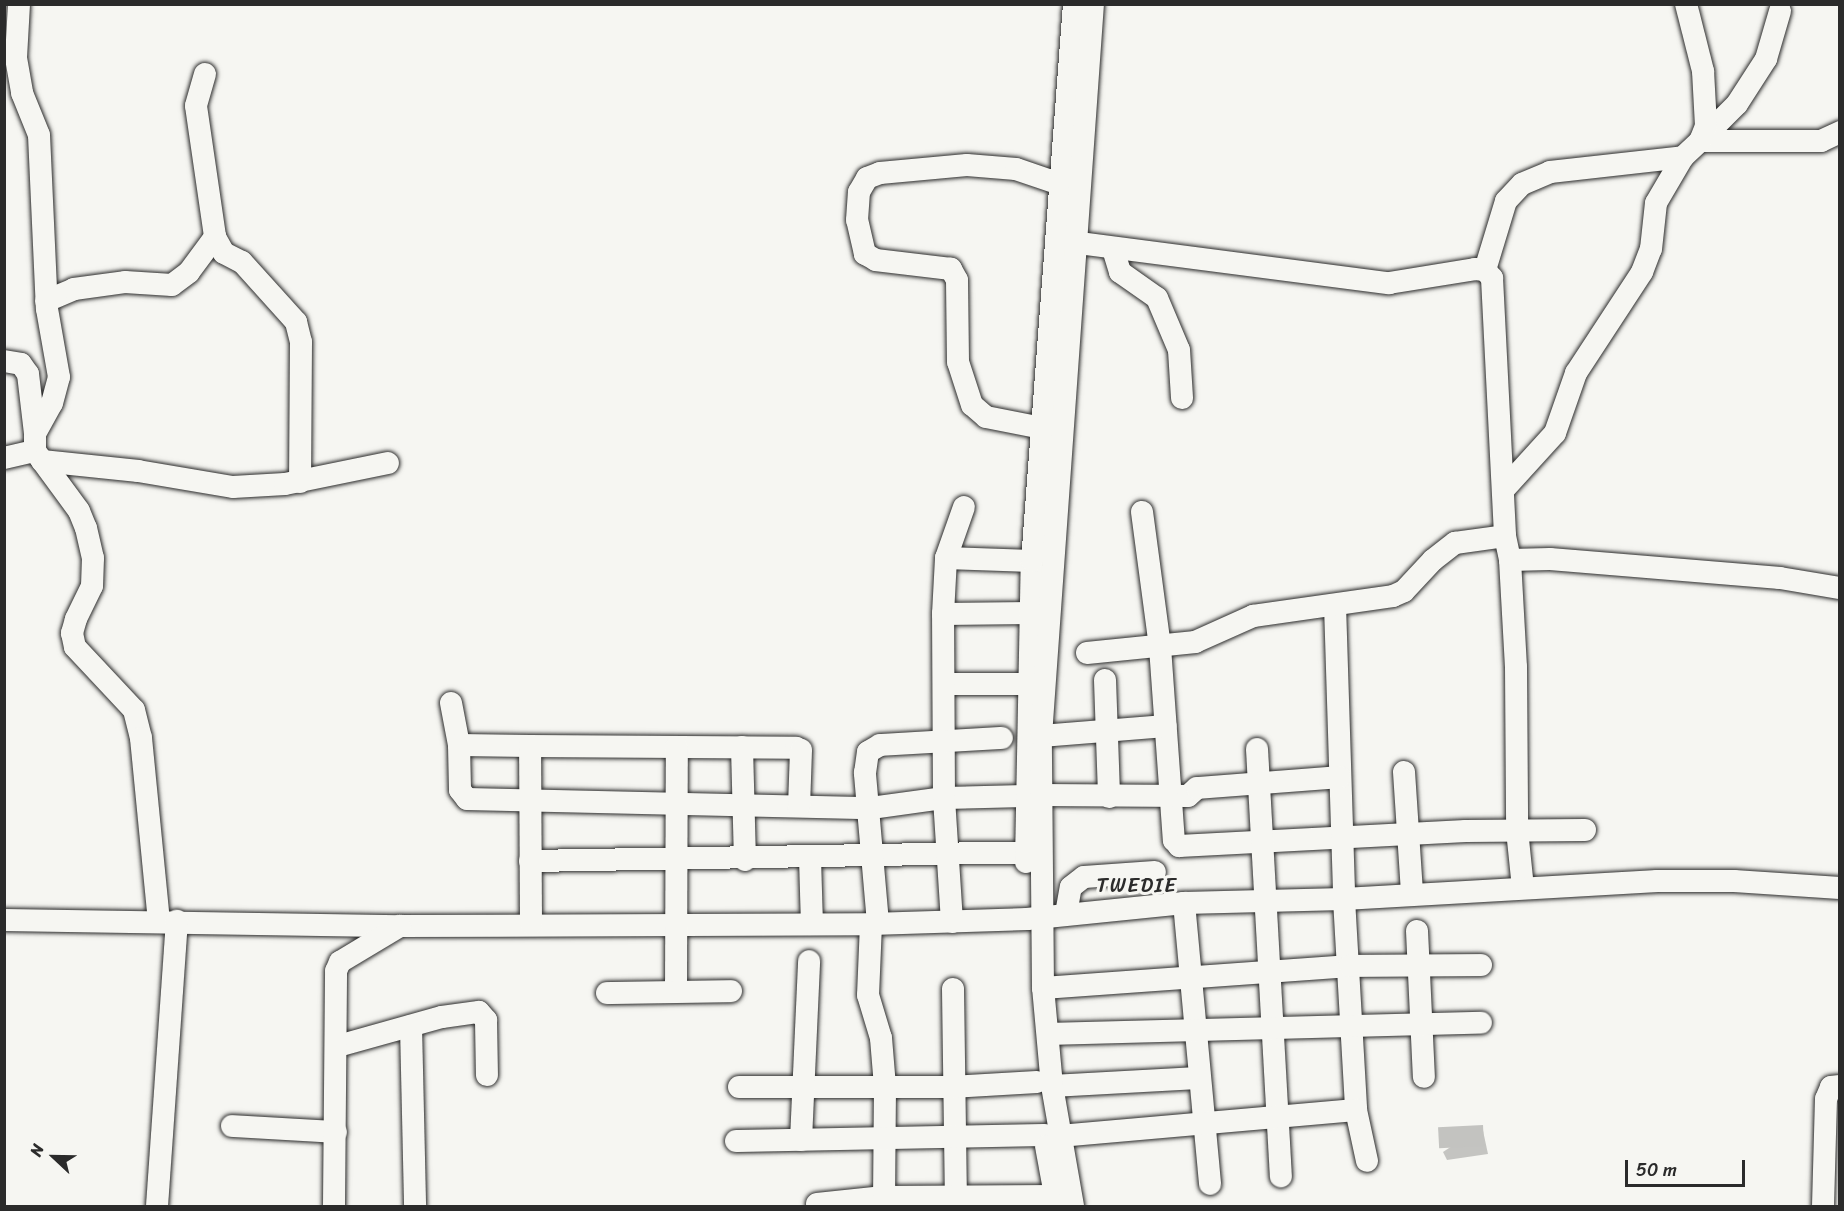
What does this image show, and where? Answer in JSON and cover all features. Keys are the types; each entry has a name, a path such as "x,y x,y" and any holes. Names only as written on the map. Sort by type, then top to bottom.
{"street":[{"path":"19,4 16,57 22,93 39,135 46,301 59,377 37,449"},
{"path":"817,1204 1062,1203 1044,1084 1034,918 1033,796 1028,684 1032,561 1074,4"},
{"path":"1044,1084 1048,1034 1025,852 1041,736 1079,243 1093,4"},
{"path":"1686,4 1703,71 1706,126 1700,141"},
{"path":"1504,488 1555,433 1576,373 1642,272 1651,249 1656,203 1683,157 1737,104 1766,59 1780,11"},
{"path":"205,74 196,106 215,237 224,253 242,262 296,322 302,366 300,482"},
{"path":"1700,141 1821,141 1839,132"},
{"path":"1485,270 1506,201 1522,184 1550,172 1683,157"},
{"path":"1042,428 986,417 972,405 958,362 957,280 951,269 876,260 865,254 856,220 860,192 867,178 880,173 988,167 1016,169 1060,184"},
{"path":"46,301 74,289 125,282 172,285 189,272 215,237"},
{"path":"1079,243 1389,283 1485,270"},
{"path":"1113,249 1120,272 1157,298 1179,350 1182,398"},
{"path":"1485,270 1492,278 1505,536 1510,560 1516,667 1517,830 1523,888"},
{"path":"4,361 21,364 28,374 37,449 79,510 93,558 92,586 72,633 75,647 134,710 141,738 168,921 157,1206"},
{"path":"4,458 37,449 138,471 233,487 300,482 388,463"},
{"path":"952,922 944,798 943,614 946,558 963,507"},
{"path":"1142,512 1160,647 1174,840 1179,846 1344,836 1584,830"},
{"path":"1087,653 1160,647 1207,638 1252,615 1393,596 1404,591 1433,560 1455,543 1505,536"},
{"path":"946,558 1032,561"},
{"path":"1510,560 1550,559 1780,578 1839,588"},
{"path":"1335,605 1344,836 1344,898 1350,966 1356,1110 1367,1161"},
{"path":"943,614 1031,613"},
{"path":"1105,680 1109,797"},
{"path":"944,684 1028,684"},
{"path":"451,703 459,745 463,796 531,801 676,806 871,807 944,798 1188,796 1197,788 1340,777"},
{"path":"1041,736 1166,726"},
{"path":"884,1202 887,1138 885,1087 881,1038 868,995 875,923 871,807 865,773 868,752 880,745 1002,738"},
{"path":"459,745 742,747 801,750 799,806"},
{"path":"530,746 531,924"},
{"path":"676,992 677,747"},
{"path":"742,747 745,860"},
{"path":"1257,749 1267,971 1281,1176"},
{"path":"1404,772 1412,894"},
{"path":"530,861 675,858 745,860 1025,852"},
{"path":"810,858 812,924"},
{"path":"1066,914 1071,887 1084,877 1155,872"},
{"path":"4,920 399,926 952,922 1034,918 1184,903 1344,898 1523,888 1734,881 1839,888"},
{"path":"1184,903 1202,1125 1210,1184"},
{"path":"334,1206 338,1046 336,971 340,962 399,926"},
{"path":"1417,931 1424,1077"},
{"path":"801,1140 809,961"},
{"path":"1043,988 1350,966 1481,965"},
{"path":"953,988 951,1087 956,1202"},
{"path":"607,993 731,991"},
{"path":"338,1046 442,1017 479,1012 486,1020 487,1075"},
{"path":"1048,1034 1271,1026 1481,1023"},
{"path":"411,1026 415,1206"},
{"path":"739,1087 951,1087 1198,1078"},
{"path":"1823,1206 1826,1099 1831,1087 1839,1086"},
{"path":"736,1141 1052,1136 1202,1125 1356,1110"},
{"path":"232,1126 336,1132"}],"building":[{"path":"1483,1125 1484,1146 1439,1148 1438,1127"}],"district":[{"name":"TWEDIE","path":"1137,885"}]}
